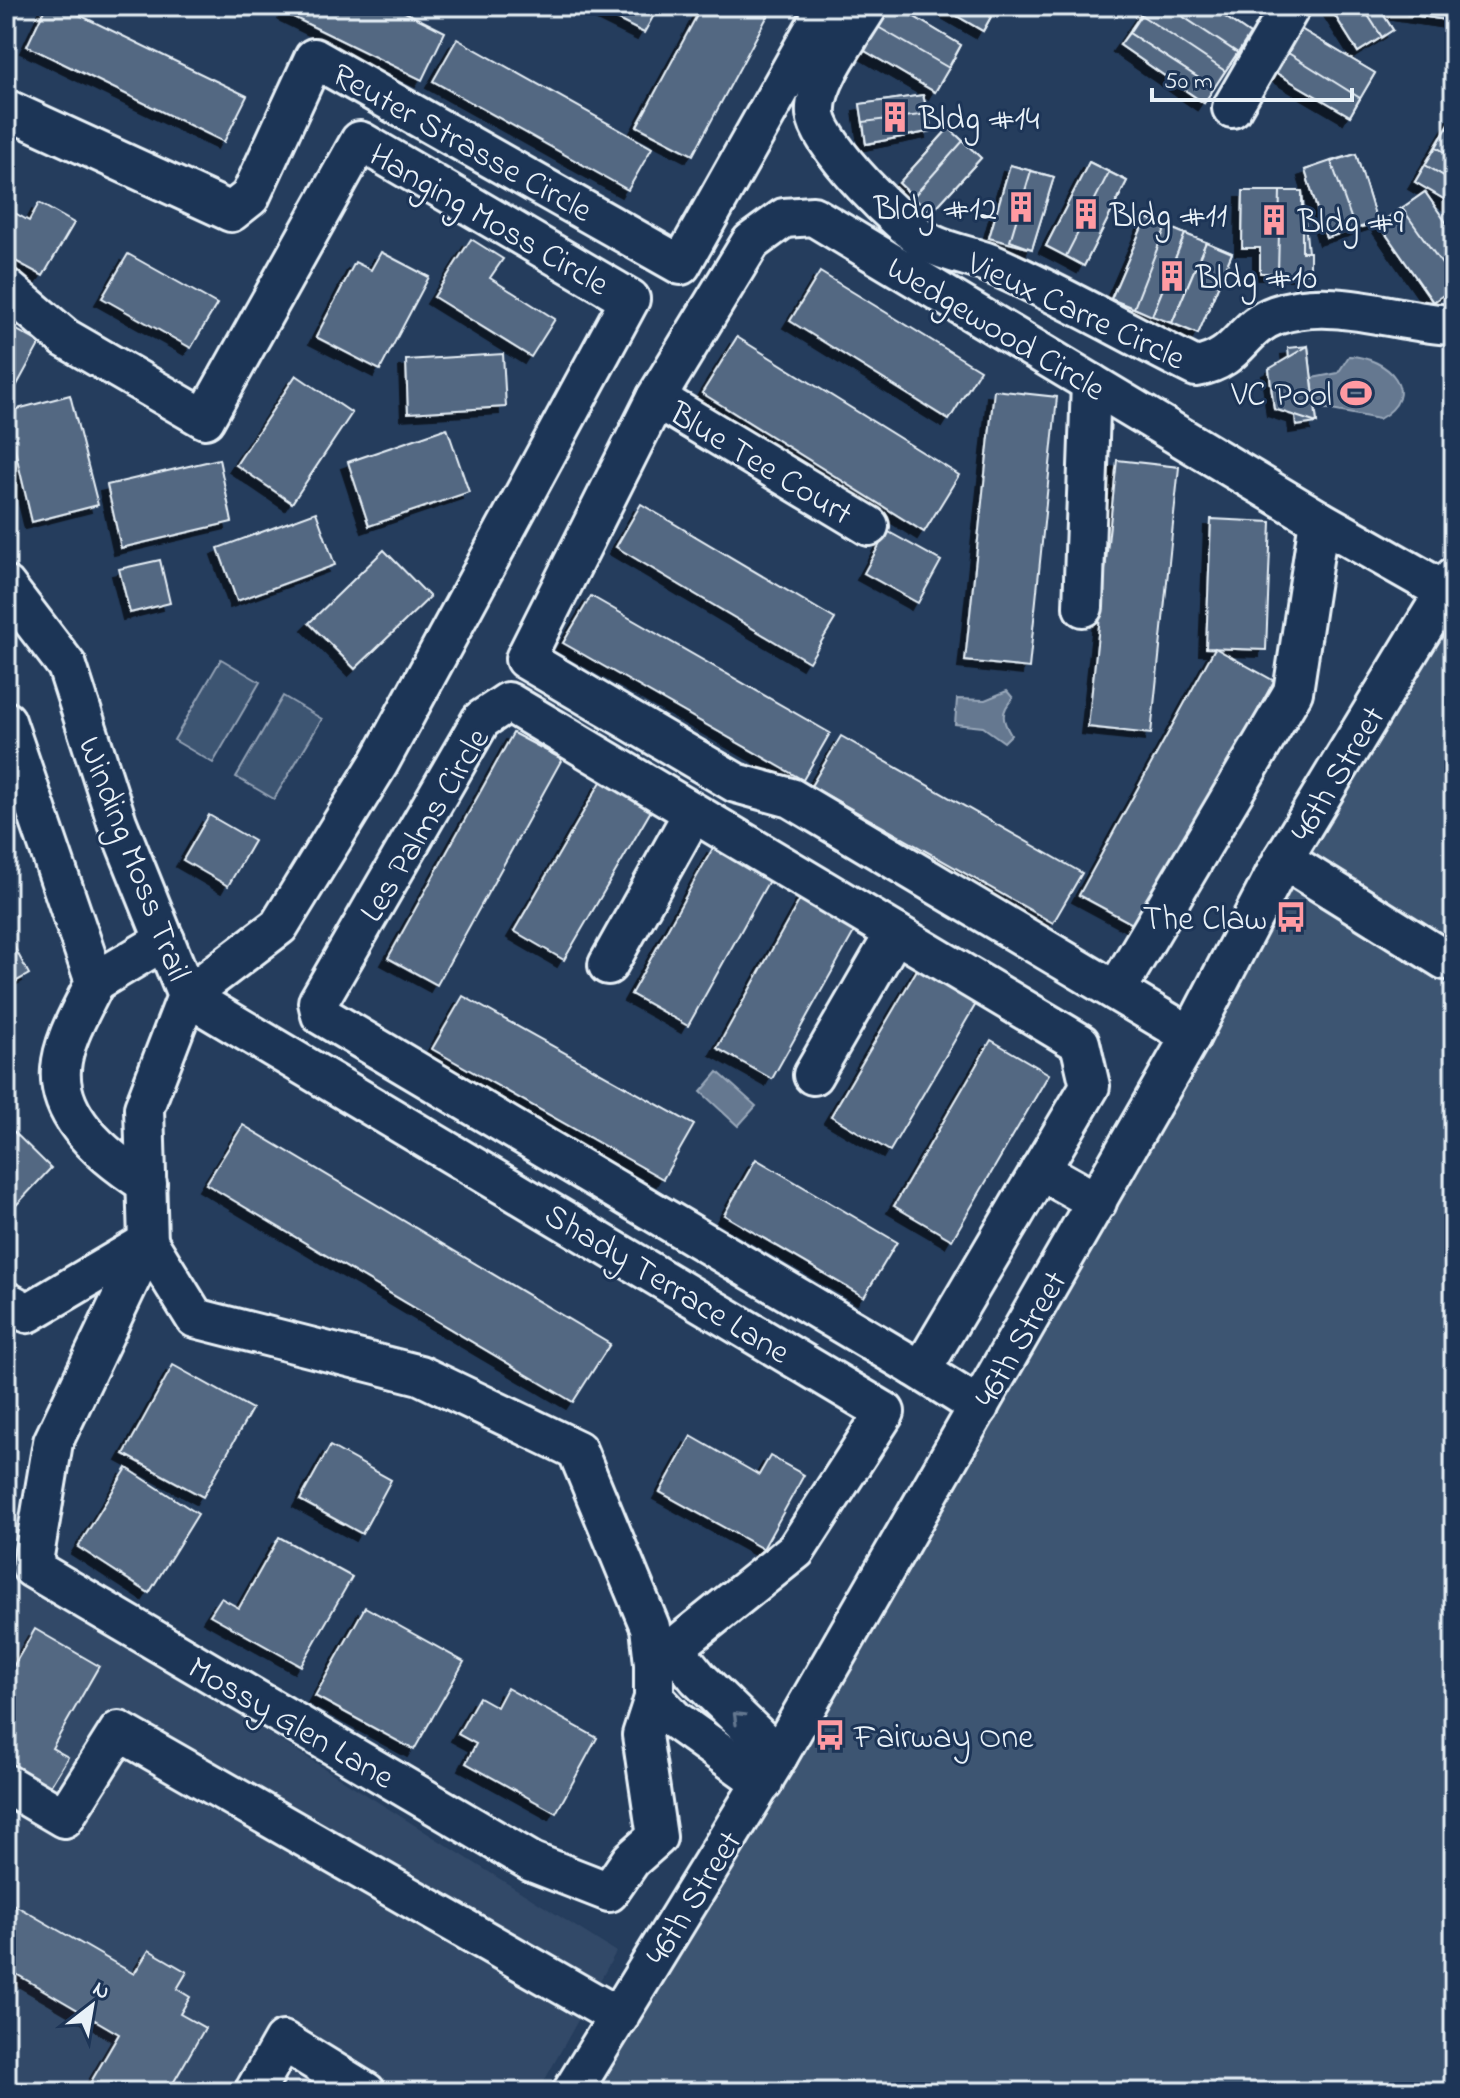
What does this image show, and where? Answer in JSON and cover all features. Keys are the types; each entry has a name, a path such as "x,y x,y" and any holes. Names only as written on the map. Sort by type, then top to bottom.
{"street":[{"name":"Reuter Strasse Circle","path":"6,109 231,212 250,197 314,58 681,265 827,6"},
{"name":"Vieux Carre Circle","path":"868,6 819,88 816,113 819,127 839,159 893,215 931,244 988,263 1196,367 1215,364 1231,354 1258,324 1295,311 1362,310 1454,325"},
{"path":"1232,108 1291,6"},
{"name":"Hanging Moss Circle","path":"6,288 65,338 205,419 360,141 630,299 379,763 279,926 187,996"},
{"name":"Wedgewood Circle","path":"508,702 525,659 656,398 751,242 784,218 813,216 1319,520 1450,584"},
{"path":"1083,607 1091,383"},
{"name":"Blue Tee Court","path":"656,398 869,526"},
{"path":"1116,991 1293,692 1319,520"},
{"name":"46th Street","path":"572,2092 770,1770 1191,1036 1283,859 1450,584"},
{"name":"Winding Moss Trail","path":"6,586 67,666 117,822 187,996 144,1108 148,1242"},
{"path":"525,659 736,783 791,798 1191,1036"},
{"name":"Les Palms Circle","path":"915,1367 926,1363 1090,1086 1080,1043 508,702 481,720 318,1002 321,1015 979,1407"},
{"path":"6,721 95,982"},
{"path":"608,965 693,813"},
{"path":"1283,859 1445,960"},
{"path":"813,1075 895,933"},
{"path":"147,1184 116,1164 85,1133 62,1087 61,1068 66,1046 95,982 165,940"},
{"name":"Shady Terrace Lane","path":"187,996 885,1412 796,1550 666,1662"},
{"path":"1040,1170 1097,1202"},
{"path":"6,1301 28,1313 148,1242 195,1318 420,1375 577,1450 666,1662 675,1720 770,1770"},
{"name":"Mossy Glen Lane","path":"148,1242 53,1442 32,1568 532,1862 609,1892 631,1860 657,1837 642,1735 666,1662"},
{"path":"666,1662 698,1678 770,1770"},
{"path":"6,1784 64,1818 119,1731 619,2017"},
{"path":"254,2092 283,2041 366,2092"}],"shaded area":[{"name":"VC Pool","path":"1349,356 1376,363 1396,378 1400,388 1399,399 1379,419 1315,407 1312,378 1338,373"},
{"path":"1454,598 1454,2092 597,2092"},
{"path":"221,659 260,682 213,763 174,740"},
{"path":"1007,691 1013,698 1004,716 1011,735 1004,742 983,727 955,724 957,699 985,700"},
{"path":"283,696 322,719 274,799 236,777"},
{"path":"718,1072 756,1106 738,1126 701,1092"},
{"path":"6,1568 616,1952 538,2092 6,2092"}],"building":[{"path":"46,6 61,6 247,96 224,142 27,46"},
{"path":"288,6 393,6 445,32 422,80 285,13"},
{"path":"590,6 659,6 644,33"},
{"path":"702,6 773,6 693,155 637,126"},
{"path":"890,6 896,6 961,45 949,68 878,27"},
{"path":"890,6 896,6 961,45 935,92 865,51"},
{"path":"940,6 997,6 983,31"},
{"path":"940,6 997,6 983,31"},
{"path":"1147,6 1167,6 1238,53 1225,71 1141,15"},
{"path":"1147,6 1209,6 1250,34 1204,103 1120,45"},
{"path":"1167,6 1209,6 1250,34 1238,53"},
{"path":"1329,6 1362,6 1382,37 1358,52"},
{"path":"1329,6 1378,6 1393,30 1358,52"},
{"path":"1362,6 1378,6 1393,30 1382,37"},
{"path":"1393,6 1421,6 1420,16 1392,12"},
{"path":"1393,6 1454,6 1453,21 1392,12"},
{"path":"1421,6 1454,6 1453,21 1420,16"},
{"path":"1141,15 1225,71 1214,88 1129,33"},
{"path":"878,27 949,68 935,92 865,51"},
{"path":"1299,28 1375,73 1360,98 1285,51"},
{"path":"1299,28 1375,73 1350,116 1273,71"},
{"path":"1129,33 1214,88 1204,103 1120,45"},
{"path":"457,39 652,148 628,190 433,81"},
{"path":"1285,51 1360,98 1350,116 1273,71"},
{"path":"923,95 928,114 863,122 860,104"},
{"name":"Bldg #14","path":"923,95 932,131 866,144 860,104"},
{"path":"928,114 932,131 866,144 863,122"},
{"path":"1454,115 1454,205 1415,182"},
{"path":"949,128 963,141 913,197 899,183"},
{"path":"949,128 981,158 931,213 899,183"},
{"path":"1447,128 1454,133 1454,158 1436,147"},
{"path":"963,141 981,158 931,213 913,197"},
{"path":"1436,147 1454,158 1454,182 1425,165"},
{"path":"1356,154 1377,222 1355,229 1331,161"},
{"path":"1356,154 1377,222 1326,238 1305,170"},
{"path":"1331,161 1355,229 1326,238 1305,170"},
{"path":"1089,162 1109,172 1066,256 1046,246"},
{"name":"Bldg #11","path":"1089,162 1127,181 1084,266 1046,246"},
{"path":"1010,165 1031,171 1010,241 989,238"},
{"name":"Bldg #12","path":"1010,165 1054,177 1032,249 989,238"},
{"path":"1425,165 1454,182 1454,205 1415,182"},
{"path":"1031,171 1054,177 1032,249 1010,241"},
{"path":"1109,172 1127,181 1084,266 1066,256"},
{"path":"1243,191 1280,194 1278,273 1260,273 1260,248 1242,248"},
{"name":"Bldg #9","path":"1243,191 1302,191 1310,273 1260,273 1260,248 1242,248"},
{"path":"1280,191 1302,191 1302,252 1310,252 1310,273 1278,273"},
{"path":"1425,192 1454,234 1454,281 1402,208"},
{"path":"1425,192 1454,234 1454,288 1433,302 1379,224"},
{"path":"39,203 74,223 43,276 6,256 6,208 29,221"},
{"path":"1402,208 1454,281 1454,288 1433,302 1379,224"},
{"path":"1146,218 1166,226 1134,308 1111,299"},
{"name":"Bldg #10","path":"1146,218 1232,253 1198,334 1111,299"},
{"path":"1166,226 1185,234 1152,316 1134,308"},
{"path":"1185,234 1206,242 1172,323 1152,316"},
{"path":"471,239 503,259 490,278 555,319 531,357 434,297"},
{"path":"1206,242 1232,253 1198,334 1172,323"},
{"path":"381,252 429,277 380,370 316,337 355,262 371,270"},
{"path":"128,254 217,304 191,348 102,298"},
{"path":"820,272 980,370 949,420 790,321"},
{"path":"6,324 40,343 11,396 6,392"},
{"path":"737,337 959,475 924,532 702,393"},
{"path":"1308,346 1317,423 1296,426 1294,406 1274,409 1269,369 1290,367 1288,348"},
{"path":"1308,346 1317,423 1274,409 1269,369"},
{"path":"503,354 506,407 408,413 406,360"},
{"path":"296,375 352,413 292,503 236,465"},
{"path":"994,390 1057,397 1029,668 965,661"},
{"path":"70,395 98,505 32,522 6,412"},
{"path":"447,428 469,492 369,526 348,462"},
{"path":"219,459 232,522 121,548 107,485"},
{"path":"1117,460 1179,467 1151,734 1088,727"},
{"path":"641,504 835,619 809,662 616,547"},
{"path":"316,512 335,565 237,601 218,548"},
{"path":"1211,519 1271,522 1266,650 1206,648"},
{"path":"887,531 941,561 918,603 864,573"},
{"path":"384,550 430,597 355,669 309,623"},
{"path":"160,560 170,603 130,613 119,569"},
{"path":"591,596 830,733 803,780 563,643"},
{"path":"1215,648 1274,681 1138,927 1079,895"},
{"path":"513,733 562,759 437,985 388,958"},
{"path":"841,736 1082,873 1053,923 811,786"},
{"path":"602,780 652,809 564,960 514,931"},
{"path":"209,815 254,841 228,886 183,860"},
{"path":"714,846 771,877 688,1026 631,994"},
{"path":"803,894 858,925 772,1079 717,1048"},
{"path":"6,932 29,974 6,987"},
{"path":"921,963 980,997 890,1151 831,1116"},
{"path":"463,996 694,1125 663,1179 432,1049"},
{"path":"991,1040 1049,1074 952,1240 894,1206"},
{"path":"6,1124 51,1168 6,1216"},
{"path":"243,1125 610,1344 573,1402 206,1184"},
{"path":"756,1159 897,1242 864,1297 724,1215"},
{"path":"173,1365 252,1409 203,1497 124,1454"},
{"path":"691,1436 759,1475 770,1456 804,1475 763,1549 660,1492"},
{"path":"330,1446 391,1480 362,1534 300,1500"},
{"path":"127,1468 198,1514 149,1593 78,1547"},
{"path":"279,1537 352,1577 301,1666 210,1615 221,1598 239,1608"},
{"path":"365,1607 464,1662 414,1750 315,1696"},
{"path":"35,1629 99,1666 52,1748 68,1757 48,1790 6,1766 6,1679"},
{"path":"507,1688 597,1738 556,1813 466,1763 476,1744 458,1734 479,1697 497,1707"},
{"path":"6,1900 134,1974 149,1950 187,1972 177,1989 190,1997 180,2014 205,2028 168,2092 85,2092 119,2034 6,1968"}],"place":[{"name":"Bldg #14","path":"895,117"},
{"name":"Bldg #12","path":"1021,207"},
{"name":"Bldg #11","path":"1086,214"},
{"name":"Bldg #9","path":"1274,220"},
{"name":"Bldg #10","path":"1172,276"},
{"name":"VC Pool","path":"1356,393"},
{"name":"The Claw","path":"1291,917"},
{"name":"Fairway One","path":"830,1735"}]}
